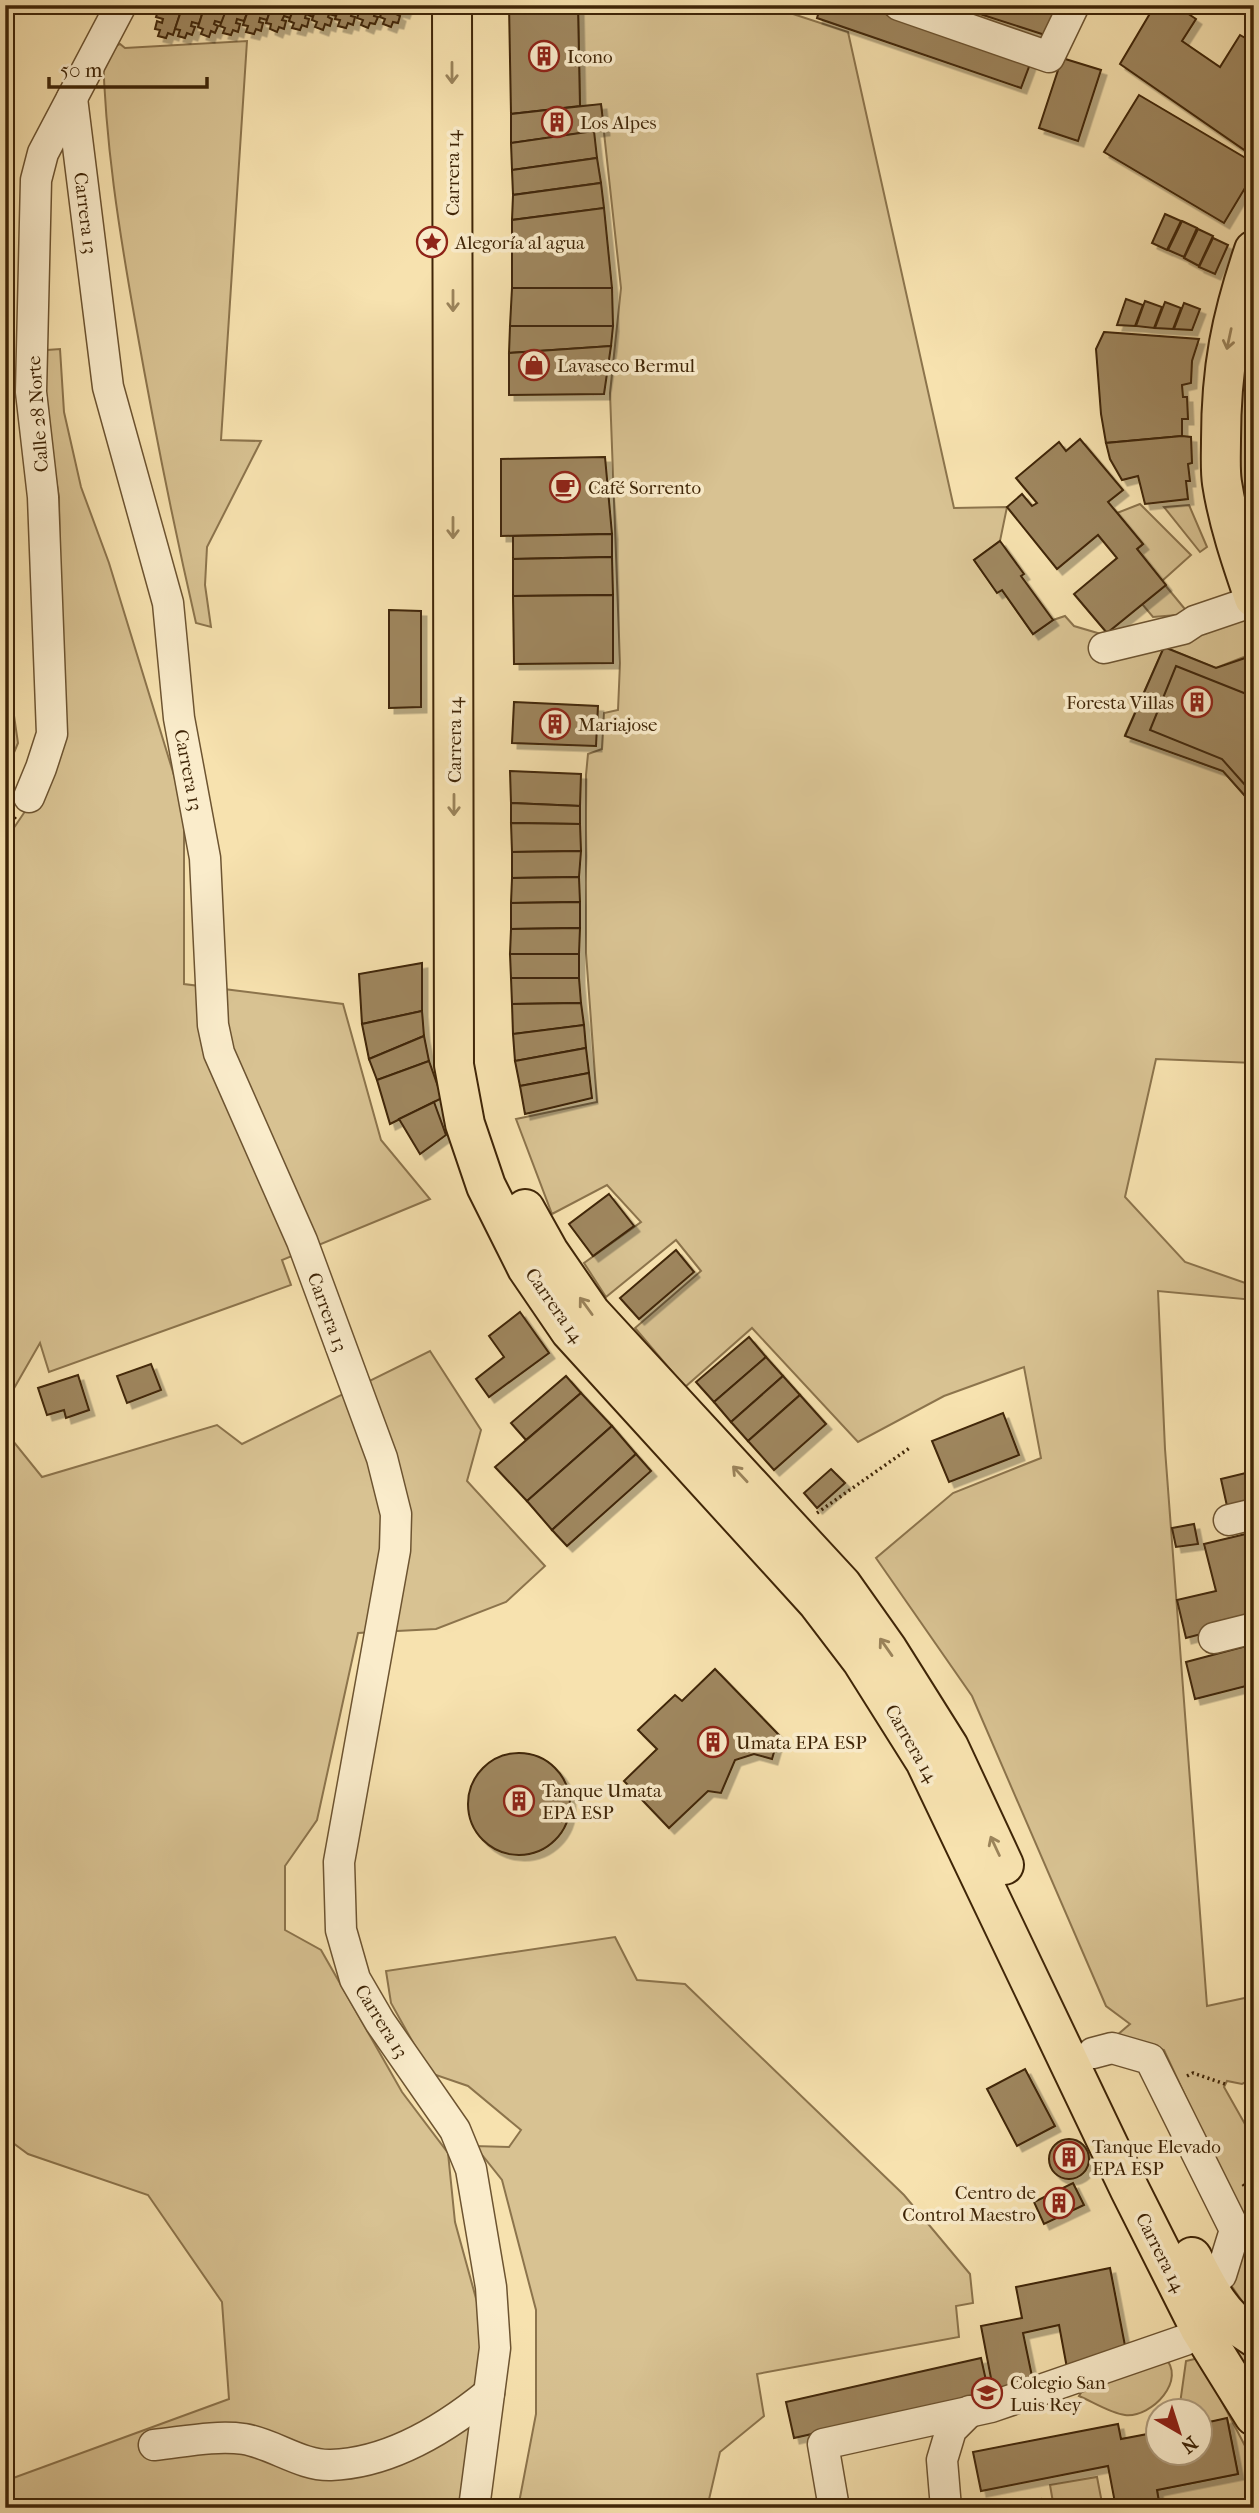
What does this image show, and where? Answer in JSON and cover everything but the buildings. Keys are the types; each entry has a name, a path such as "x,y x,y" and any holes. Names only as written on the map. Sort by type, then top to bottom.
{"main road":[{"name":"Carrera 14","path":"452,5 454,1065 465,1124 486,1186 507,1230 527,1268 570,1331 817,1602 862,1661 925,1761 1124,2177 1200,2329 1254,2416"},
{"name":"Carrera 14","path":"478,5 480,1060 489,1118 508,1173 528,1216 591,1313 842,1586 888,1650 949,1747 1093,2053 1207,2286 1223,2312 1254,2337"},
{"path":"1254,250 1237,302 1226,351 1221,407 1222,481 1238,554 1254,600"}],"street":[{"name":"Calle 28 Norte","path":"29,797 51,734 43,498 31,392 36,180 43,153 121,5"},
{"path":"900,5 1049,57 1074,5"},
{"name":"Carrera 13","path":"72,98 108,387 168,603 179,718 205,858 213,1025 219,1053 302,1241 382,1458 396,1514 395,1550 339,1862 341,1930 355,1979 380,2022 456,2130 471,2169 491,2287 495,2348 474,2508"},
{"path":"1104,648 1183,629 1195,621 1254,600"},
{"path":"1214,1638 1254,1628"},
{"path":"1093,2053 1112,2048 1150,2059 1235,2230 1221,2275 1207,2286"},
{"path":"834,2508 823,2444 991,2407 1185,2340 1200,2329"},
{"path":"154,2445 244,2439 269,2445 295,2457 329,2465 365,2460 404,2446 457,2419 489,2393"},
{"path":"946,2508 942,2460 951,2430 970,2411"}],"path":[{"path":"792,1530 911,1447"},
{"path":"1185,2077 1193,2073 1225,2084"},
{"path":"1239,2178 1254,2199"}],"shaded area":[{"path":"578,5 793,5 793,14 848,32 954,508 1007,507 1000,541 974,560 997,592 1002,590 1033,634 1053,620 1065,616 1074,626 1128,642 1244,615 1254,633 1254,653 1216,668 1164,647 1125,735 1223,771 1254,806 1254,1063 1156,1059 1125,1197 1185,1262 1254,1286 1254,1300 1158,1291 1165,1449 1207,2006 1254,1996 1254,2078 1242,2084 1227,2081 1224,2087 1250,2133 1254,2131 1254,2311 1244,2304 1228,2281 1246,2226 1164,2050 1116,2036 1130,2024 1106,2006 972,1696 876,1558 953,1493 1041,1458 1024,1367 944,1396 858,1442 752,1328 685,1387 635,1328 701,1271 676,1240 606,1297 584,1263 641,1222 607,1185 552,1214 516,1119 597,1102 586,953 586,775 588,754 602,749 604,713 618,710 620,663 610,393 621,288 601,105 580,106"},
{"path":"247,41 221,440 261,441 207,547 205,585 211,627 196,623 149,396 114,186 103,51 120,44 125,48"},
{"path":"1254,281 1254,330 1249,354 1247,477 1254,514 1254,567 1232,479"},
{"path":"60,349 64,412 81,487 109,563 184,808 184,984 343,1004 381,1140 430,1199 282,1260 291,1285 49,1372 40,1343 5,1404 5,841 55,767 61,652 59,497 38,372 47,350"},
{"path":"1140,504 1191,555 1162,581 1137,549 1143,544 1117,513"},
{"path":"1189,505 1207,547 1200,552 1164,507"},
{"path":"1165,585 1189,614 1153,617 1142,604"},
{"path":"5,654 18,743 5,774"},
{"path":"430,1351 481,1430 467,1481 545,1566 506,1602 436,1629 358,1633 317,1820 285,1866 285,1930 321,1950 402,2092 448,2153 455,2222 483,2324 466,2508 5,2508 5,2481 229,2399 222,2302 148,2195 28,2154 5,2137 5,1431 42,1477 217,1425 242,1444"},
{"path":"615,1937 637,1980 685,1984 904,2195 970,2274 973,2303 956,2306 959,2337 757,2374 764,2416 720,2452 707,2508 518,2508 536,2414 536,2310 502,2180 475,2146 509,2147 521,2130 468,2086 430,2073 391,2003 386,1971"},
{"path":"1181,2259 1254,2350 1254,2393"},
{"path":"1164,2357 1172,2376 1161,2398 1144,2398 1144,2411 1125,2415 1079,2396 1087,2383"},
{"path":"1199,2358 1254,2463 1254,2508 1160,2508 1157,2490 1238,2474 1227,2419 1214,2421 1214,2398 1181,2398 1186,2361"},
{"path":"1097,2477 1103,2508 1054,2508 1050,2485"},
{"path":"1041,2499 1042,2508 996,2508"}],"place":[{"name":"Icono","path":"544,56"},
{"name":"Los Alpes","path":"557,122"},
{"name":"Alegoría al agua","path":"432,242"},
{"name":"Lavaseco Bermul","path":"534,365"},
{"name":"Café Sorrento","path":"565,487"},
{"name":"Foresta Villas","path":"1197,702"},
{"name":"Mariajose","path":"555,724"},
{"name":"Umata EPA ESP","path":"713,1742"},
{"name":"Tanque Umata EPA ESP","path":"519,1801"},
{"name":"Tanque Elevado EPA ESP","path":"1069,2157"},
{"name":"Centro de Control Maestro","path":"1059,2203"},
{"name":"Colegio San Luis Rey","path":"987,2393"}]}
